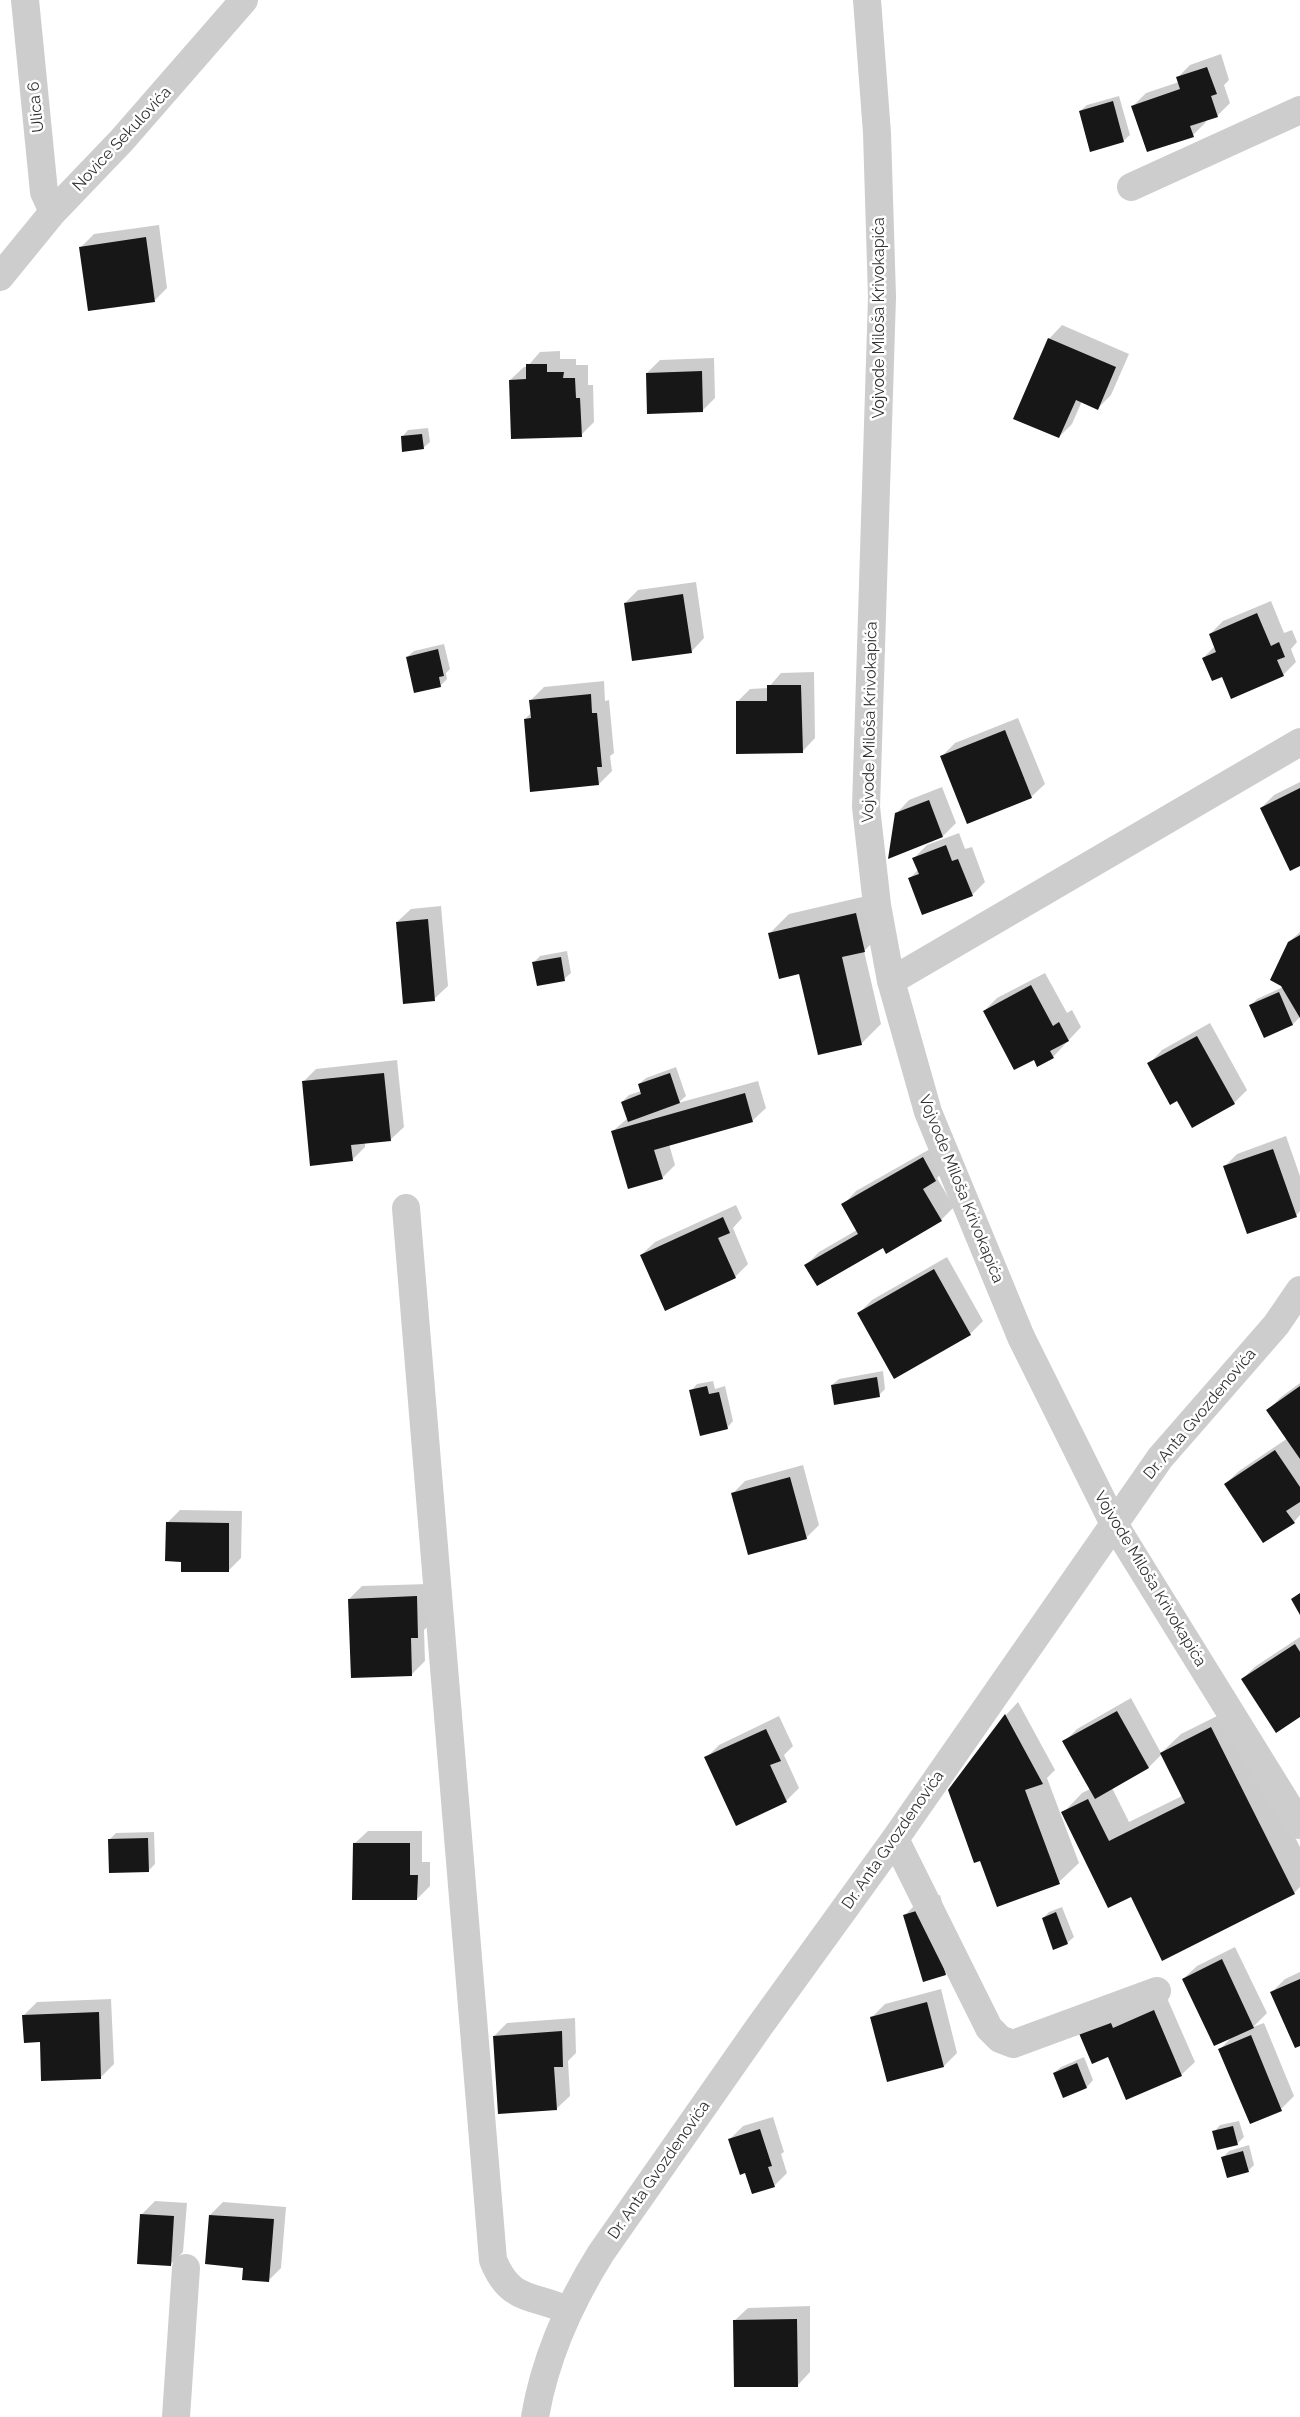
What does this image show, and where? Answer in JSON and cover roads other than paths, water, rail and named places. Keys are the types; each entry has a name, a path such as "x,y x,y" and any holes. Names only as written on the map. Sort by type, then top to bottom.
{"street":[{"name":"Ulica 6","path":"25,0 44,192 53,212"},
{"name":"Novice Sekulovića","path":"0,277 53,212 128,134 244,0"},
{"name":"Vojvode Miloša Krivokapića","path":"867,0 877,133 882,297 866,808 877,905 890,981 932,1121 1021,1337 1114,1524 1300,1825"},
{"path":"1131,186 1300,110"},
{"path":"890,981 1300,742"},
{"path":"406,1208 493,2260 498,2274 511,2288 569,2311"},
{"name":"Dr. Anta Gvozdenovića","path":"535,2417 548,2363 569,2311 601,2253 759,2026 895,1839 1160,1458 1276,1325 1300,1290"},
{"path":"895,1839 989,2028 1000,2039 1013,2044 1157,1992"},
{"path":"176,2417 186,2268"}]}
